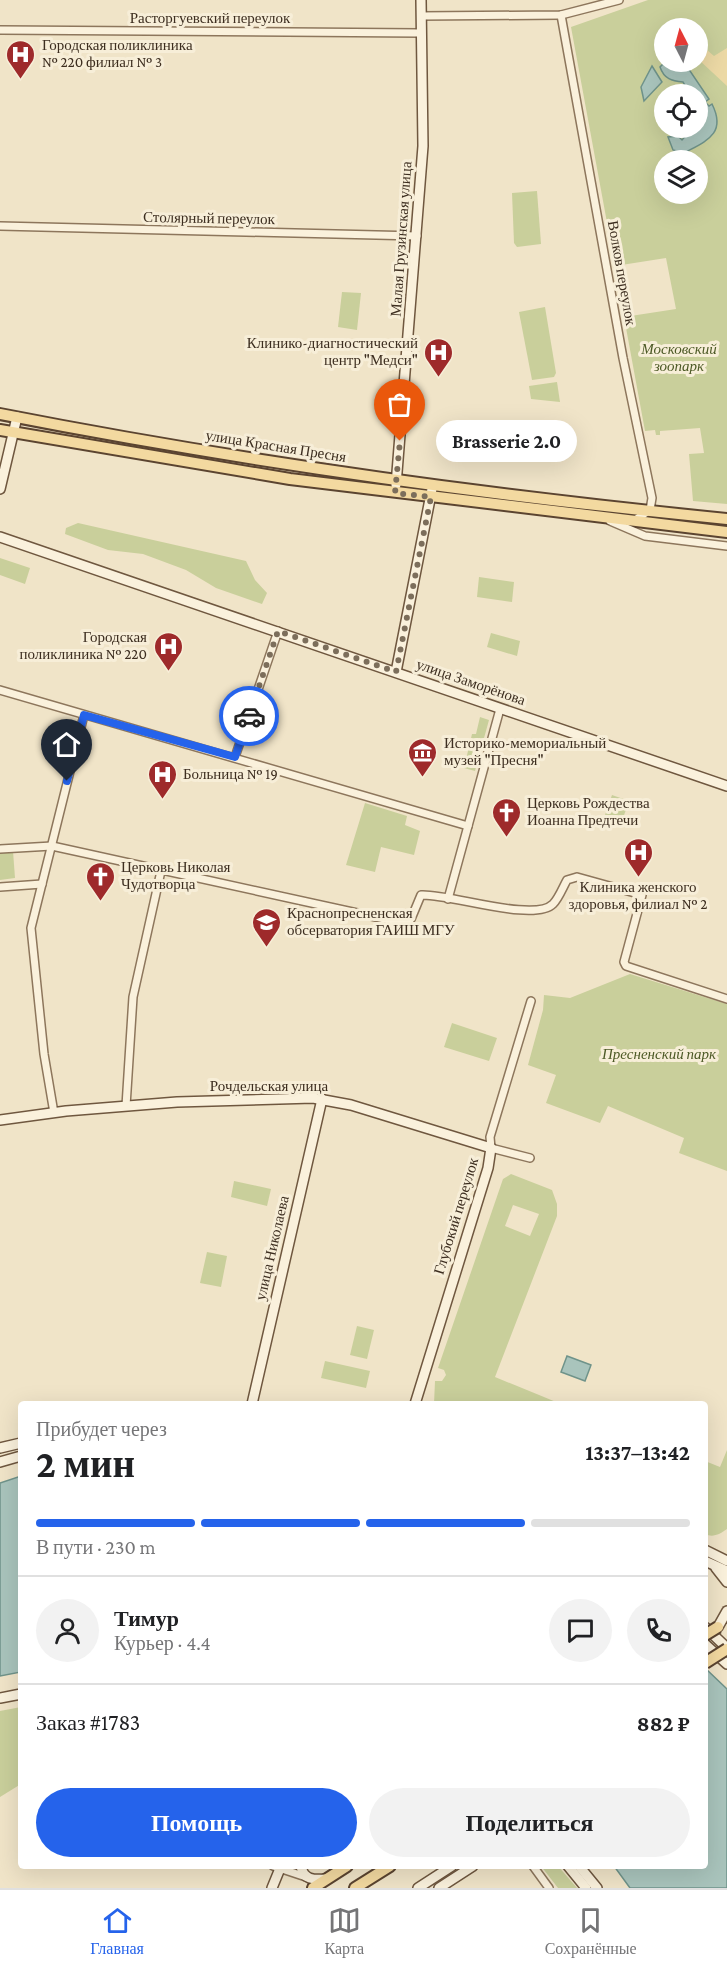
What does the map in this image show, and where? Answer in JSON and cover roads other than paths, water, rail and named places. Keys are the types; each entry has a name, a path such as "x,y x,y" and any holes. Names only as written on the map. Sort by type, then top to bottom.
{"main road":[{"name":"улица Красная Пресня","path":"0,414 272,462 396,480 727,519"},
{"name":"улица Красная Пресня","path":"0,430 290,479 627,522 727,532"},
{"path":"708,1633 723,1625"},
{"path":"708,1662 727,1649"},
{"path":"310,1883 327,1879 342,1869"},
{"path":"355,1888 385,1869"}],"street":[{"name":"Малая Грузинская улица","path":"395,493 423,138 421,0"},
{"path":"586,0 588,10"},
{"path":"421,16 561,15 588,10 619,0"},
{"name":"Волков переулок","path":"561,15 623,358 652,498 650,510"},
{"name":"Расторгуевский переулок","path":"0,30 420,33"},
{"name":"Столярный переулок","path":"0,226 417,236"},
{"path":"0,489 17,417"},
{"path":"396,672 433,484"},
{"path":"627,522 639,519 650,510"},
{"path":"604,519 645,536 727,546"},
{"name":"улица Заморёнова","path":"0,537 727,786"},
{"path":"235,757 278,631"},
{"path":"0,690 468,826"},
{"path":"448,899 500,709"},
{"path":"54,1113 44,1054 31,932 84,715"},
{"path":"0,849 52,846 403,923 411,920 421,895 520,910 543,909 553,904 567,880 573,877 642,895 624,962 629,968 727,999"},
{"path":"126,1106 133,996 161,871"},
{"path":"0,887 42,884"},
{"name":"Глубокий переулок","path":"416,1401 488,1168 491,1149 490,1132 531,1001"},
{"name":"Рочдельская улица","path":"0,1120 186,1101 322,1099 351,1105 491,1149 530,1158"},
{"name":"улица Николаева","path":"253,1401 322,1099"},
{"path":"0,1448 18,1444"},
{"path":"0,1462 18,1457"},
{"path":"708,1550 727,1552"},
{"path":"708,1552 727,1561"},
{"path":"709,1563 727,1571"},
{"path":"709,1563 727,1582"},
{"path":"723,1625 727,1611"},
{"path":"723,1625 727,1617"},
{"path":"708,1630 727,1649"},
{"path":"708,1647 727,1665"},
{"path":"0,1698 18,1695"},
{"path":"272,1888 277,1869"},
{"path":"282,1869 310,1883"},
{"path":"302,1869 310,1883"},
{"path":"418,1888 448,1869"},
{"path":"439,1888 468,1869"},
{"path":"535,1869 549,1888"},
{"path":"570,1869 586,1888"},
{"path":"581,1869 597,1888"}],"water":[{"path":"652,66 662,82 654,84 654,90 644,101 641,87"},
{"path":"663,72 691,72 699,84 684,84 672,80"},
{"path":"712,104 717,123 712,135 706,140 700,144 689,150 673,150 668,138 682,140 684,138 708,138 708,105"},
{"path":"567,1356 591,1365 585,1381 561,1372"},
{"path":"18,1477 18,1673 0,1676 0,1483"},
{"path":"708,1671 727,1689 727,1888 630,1888 616,1869 708,1869"}],"place":[{"name":"Городская поликлиника № 220 филиал № 3","path":"21,80"},
{"name":"Клинико-диагностический центр \"Медси\"","path":"439,378"},
{"name":"Brasserie 2.0","path":"400,441"},
{"name":"Городская поликлиника № 220","path":"168,672"},
{"name":"Историко-мемориальный музей \"Пресня\"","path":"423,778"},
{"name":"Больница № 19","path":"162,800"},
{"name":"Церковь Рождества Иоанна Предтечи","path":"506,838"},
{"name":"Клиника женского здоровья, филиал № 2","path":"638,878"},
{"name":"Церковь Николая Чудотворца","path":"100,902"},
{"name":"Краснопресненская обсерватория ГАИШ МГУ","path":"266,948"}],"park label":[{"name":"Московский зоопарк","path":"679,358"},
{"name":"Пресненский парк","path":"659,1054"}]}
